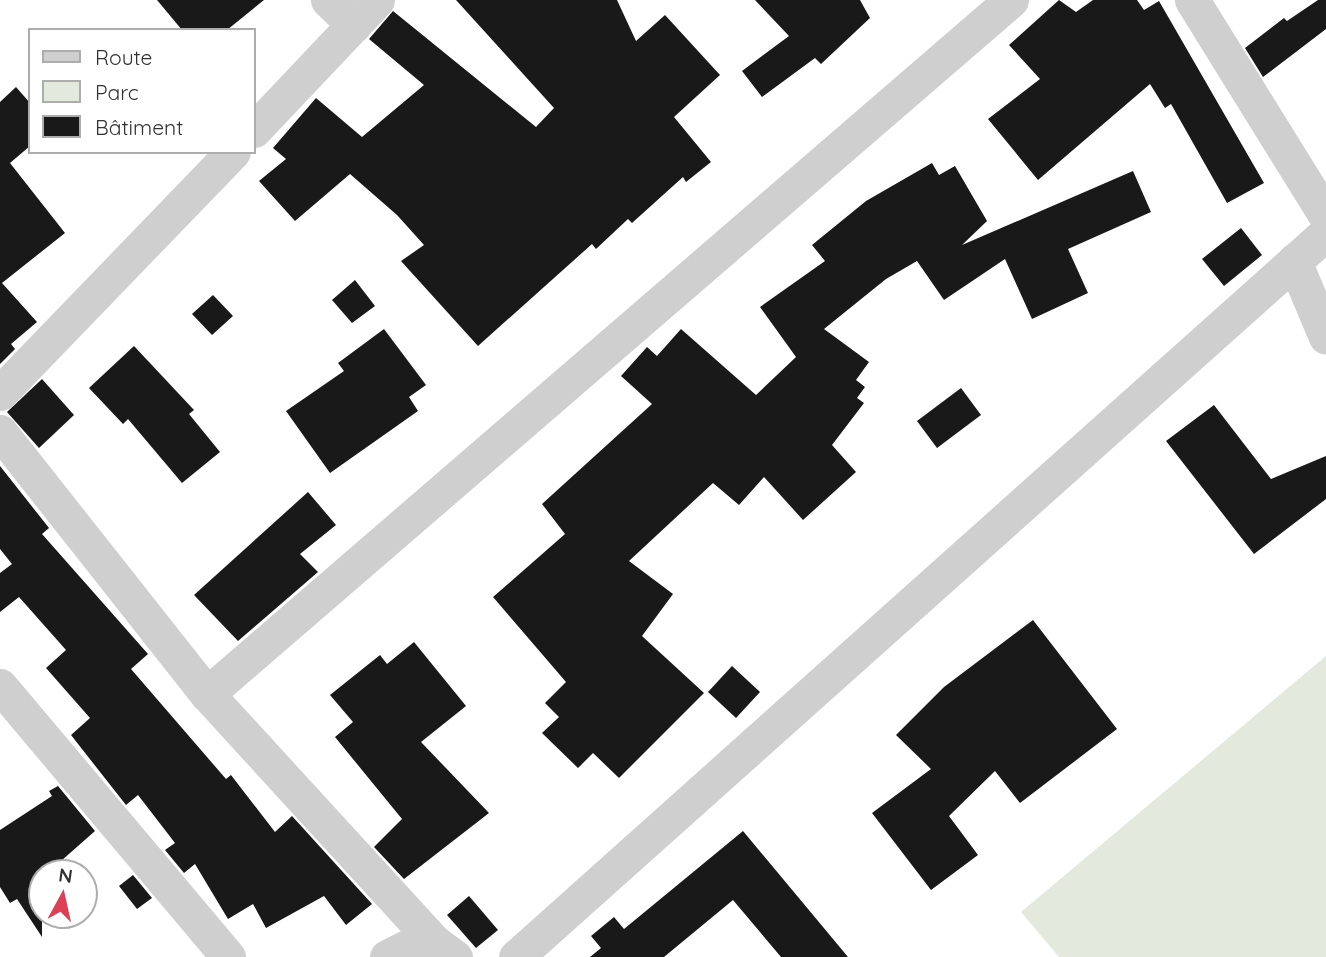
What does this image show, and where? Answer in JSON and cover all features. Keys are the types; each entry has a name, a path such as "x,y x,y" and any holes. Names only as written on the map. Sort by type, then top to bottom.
{"street":[{"path":"256,129 366,13 328,0"},
{"path":"207,694 1011,0"},
{"path":"1192,0 1326,216"},
{"path":"0,393 231,154"},
{"path":"516,957 1326,233"},
{"path":"1294,261 1326,337"},
{"path":"0,432 207,694 444,950"},
{"path":"0,686 228,957"},
{"path":"387,957 416,942 444,950"}],"green space":[{"path":"1326,656 1326,957 1059,957 1021,912"}],"building":[{"path":"157,0 264,0 229,28 180,28"},
{"path":"456,0 617,0 636,41 665,15 720,75 674,117 711,162 686,182 683,177 632,223 628,219 596,249 592,244 478,346 401,261 424,245 397,215 350,174 295,221 259,181 286,159 273,148 316,98 362,137 424,85 369,39 393,11 536,127 554,108"},
{"path":"755,0 860,0 870,18 821,64 815,58 762,97 742,71 789,36"},
{"path":"1059,0 1076,12 1093,0 1137,0 1144,10 1159,1 1264,183 1227,203 1171,104 1165,108 1150,84 1038,180 988,119 1040,79 1009,45"},
{"path":"1318,0 1326,0 1326,29 1263,77 1245,48 1284,18 1287,21"},
{"path":"16,87 28,101 28,148 10,163 65,233 2,283 37,322 11,344 15,349 0,364 0,102"},
{"path":"932,163 939,175 955,166 987,221 962,245 1133,171 1151,212 1068,249 1088,293 1032,319 1005,259 944,300 917,261 886,279 824,329 869,362 856,380 865,387 857,398 864,403 832,445 856,472 803,520 764,477 739,505 713,483 629,561 673,594 642,636 704,693 619,778 593,753 578,768 542,733 559,717 545,703 566,682 493,597 565,534 542,504 652,404 621,376 647,347 657,356 681,329 756,395 796,357 760,307 825,261 812,245 866,201"},
{"path":"1241,228 1262,255 1224,286 1202,259"},
{"path":"355,280 375,306 352,323 332,300"},
{"path":"213,295 233,316 212,335 192,314"},
{"path":"384,329 426,385 409,397 418,411 330,473 286,411 344,371 338,363"},
{"path":"134,346 194,410 189,414 220,452 182,483 128,419 123,424 89,388"},
{"path":"42,379 74,415 39,448 7,412"},
{"path":"961,388 981,415 937,448 917,421"},
{"path":"1214,405 1271,479 1326,456 1326,499 1254,554 1166,441"},
{"path":"0,466 49,528 42,534 148,654 131,669 226,779 231,775 275,832 292,816 372,904 346,925 324,896 266,928 253,904 228,919 195,864 184,873 165,850 175,843 138,795 126,805 71,735 90,718 46,668 66,650 19,597 0,612 0,573 12,564 0,549"},
{"path":"308,492 336,525 300,554 318,572 238,641 194,595"},
{"path":"1033,620 1117,729 1020,803 995,771 949,816 978,855 931,890 872,813 931,769 896,735 944,687"},
{"path":"414,642 466,706 421,742 489,813 404,879 374,847 402,819 335,737 353,722 330,695 380,655 387,664"},
{"path":"732,666 760,692 736,718 708,692"},
{"path":"58,786 95,831 63,859 28,859 28,916 17,899 10,903 0,887 0,830 52,796 49,791"},
{"path":"743,831 848,957 781,957 733,900 664,957 590,957 601,948 591,936 614,917 624,929"},
{"path":"133,875 152,898 137,909 119,886"},
{"path":"469,896 498,930 476,948 447,915"}]}
